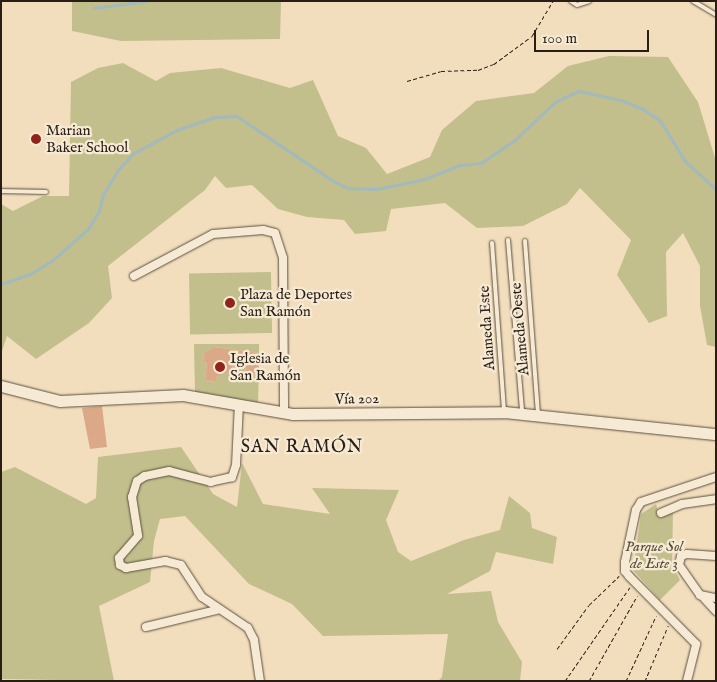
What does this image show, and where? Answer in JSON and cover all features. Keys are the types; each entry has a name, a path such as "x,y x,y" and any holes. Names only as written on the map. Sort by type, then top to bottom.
{"main road":[{"name":"Vía 202","path":"1,386 60,401 183,395 284,413 504,412 716,434"}],"street":[{"path":"134,276 213,234 263,230 275,233 283,258 284,413"},
{"path":"239,404 236,465 232,476 211,482 168,471 145,476 137,481 132,497 138,536 118,558 120,565 126,568 174,561 181,565 202,597 218,610 248,628 254,640 260,681"},
{"path":"687,681 696,644 625,571 636,510 641,502 716,476"},
{"path":"661,513 682,504 716,499"},
{"path":"716,556 686,554 679,560 681,572 716,611"},
{"path":"704,598 716,598"},
{"path":"146,627 218,610"}],"lane":[{"path":"571,1 577,5 590,1"},
{"path":"693,1 716,15"},
{"path":"1,191 46,192"},
{"path":"508,240 522,414"},
{"name":"Alameda Oeste","path":"525,241 539,415"},
{"name":"Alameda Este","path":"492,243 504,412"}],"path":[{"path":"406,81 441,71 478,70 494,64 532,36 553,1"},
{"path":"557,649 589,605 625,571"},
{"path":"565,681 634,581"},
{"path":"589,681 641,589"},
{"path":"626,681 659,607"},
{"path":"645,681 671,619"}],"green space":[{"path":"72,1 281,1 280,39 121,41 72,31"},
{"path":"609,56 668,57 698,102 716,161 716,347 707,345 700,306 700,266 683,233 666,252 667,316 649,323 617,275 631,240 580,188 567,204 523,226 477,228 445,203 391,209 386,231 355,234 344,220 307,217 278,209 252,185 226,188 215,176 205,190 108,266 112,298 89,323 36,359 7,336 1,354 1,204 13,211 43,196 69,196 71,82 98,68 123,63 156,81 170,73 221,68 290,88 313,80 338,136 366,148 387,174 430,157 442,130 476,101 534,93 568,66"},
{"name":"Plaza de Deportes San Ramón","path":"271,272 272,333 190,334 189,273"},
{"path":"194,344 259,344 259,353 214,347 204,353 203,362 207,363 205,380 215,382 217,373 232,371 233,364 246,367 244,377 254,378 255,368 259,369 258,403 195,392"},
{"path":"181,447 213,494 237,507 242,463 263,504 330,514 312,488 399,490 386,520 398,552 411,561 464,540 500,530 509,496 530,513 532,528 557,537 553,564 496,552 490,571 447,594 491,591 498,622 522,662 520,681 438,681 442,677 448,634 323,636 292,604 249,584 185,516 160,519 154,541 150,582 99,606 114,681 1,679 1,472 15,467 86,504 96,498 98,457"},
{"name":"Parque Sol de Este 3","path":"656,504 660,517 673,510 672,566 680,580 660,600 633,570 641,514"}],"building":[{"path":"214,347 259,353 259,369 255,368 254,379 244,377 246,367 233,364 232,371 217,376 216,382 205,380 207,363 203,362 204,353"},
{"path":"102,406 107,447 90,449 82,408"}],"waterway":[{"path":"94,8 147,1"},
{"path":"1,284 30,274 53,260 88,229 99,211 103,195 118,170 134,153 177,130 214,117 237,116 332,180 348,188 377,189 425,179 460,165 481,163 515,140 555,102 579,91 621,100 643,109 660,120 686,162 716,189"}],"place":[{"name":"Marian Baker School","path":"36,139"},
{"name":"Plaza de Deportes San Ramón","path":"230,303"},
{"name":"Iglesia de San Ramón","path":"220,367"}],"district":[{"name":"SAN RAMÓN","path":"302,448"}]}
